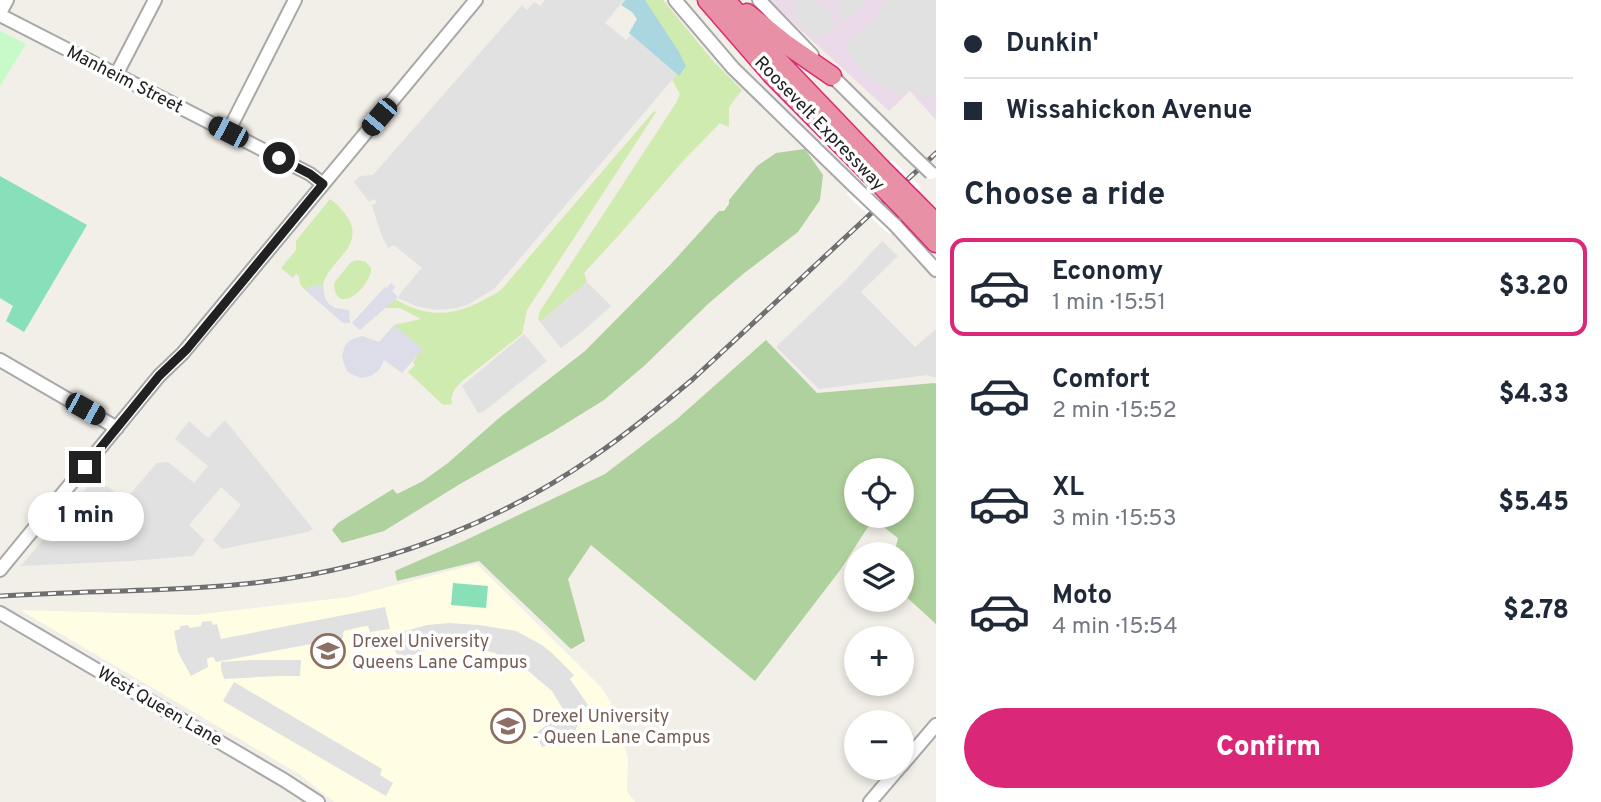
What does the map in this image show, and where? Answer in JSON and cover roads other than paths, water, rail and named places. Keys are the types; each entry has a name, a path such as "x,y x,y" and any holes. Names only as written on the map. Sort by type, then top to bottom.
{"highway":[{"name":"Roosevelt Expressway","path":"707,0 772,75 876,172"},
{"name":"Roosevelt Expressway","path":"729,0 876,172 905,212 936,243"},
{"path":"729,0 832,76"},
{"name":"Roosevelt Expressway","path":"905,212 936,223"}],"street":[{"path":"0,14 7,0"},
{"path":"116,75 155,0"},
{"path":"228,132 295,0"},
{"path":"0,570 159,376 187,349 476,0"},
{"path":"674,0 733,68 855,187 905,212 936,270"},
{"path":"759,0 934,176"},
{"name":"Manheim Street","path":"0,14 310,174 323,184"},
{"path":"0,360 117,428"},
{"name":"West Queen Lane","path":"0,613 318,802"},
{"path":"914,751 936,725"},
{"path":"870,802 889,780"}],"water":[{"path":"625,0 645,0 686,66 679,76 629,33 637,19 621,5"}],"railway":[{"path":"0,596 206,587 291,578 371,561 410,549 487,518 559,479 657,409 693,379 936,153"}],"place":[{"name":"Drexel University Queens Lane Campus","path":"328,651"},
{"name":"Drexel University - Queen Lane Campus","path":"508,726"}]}
